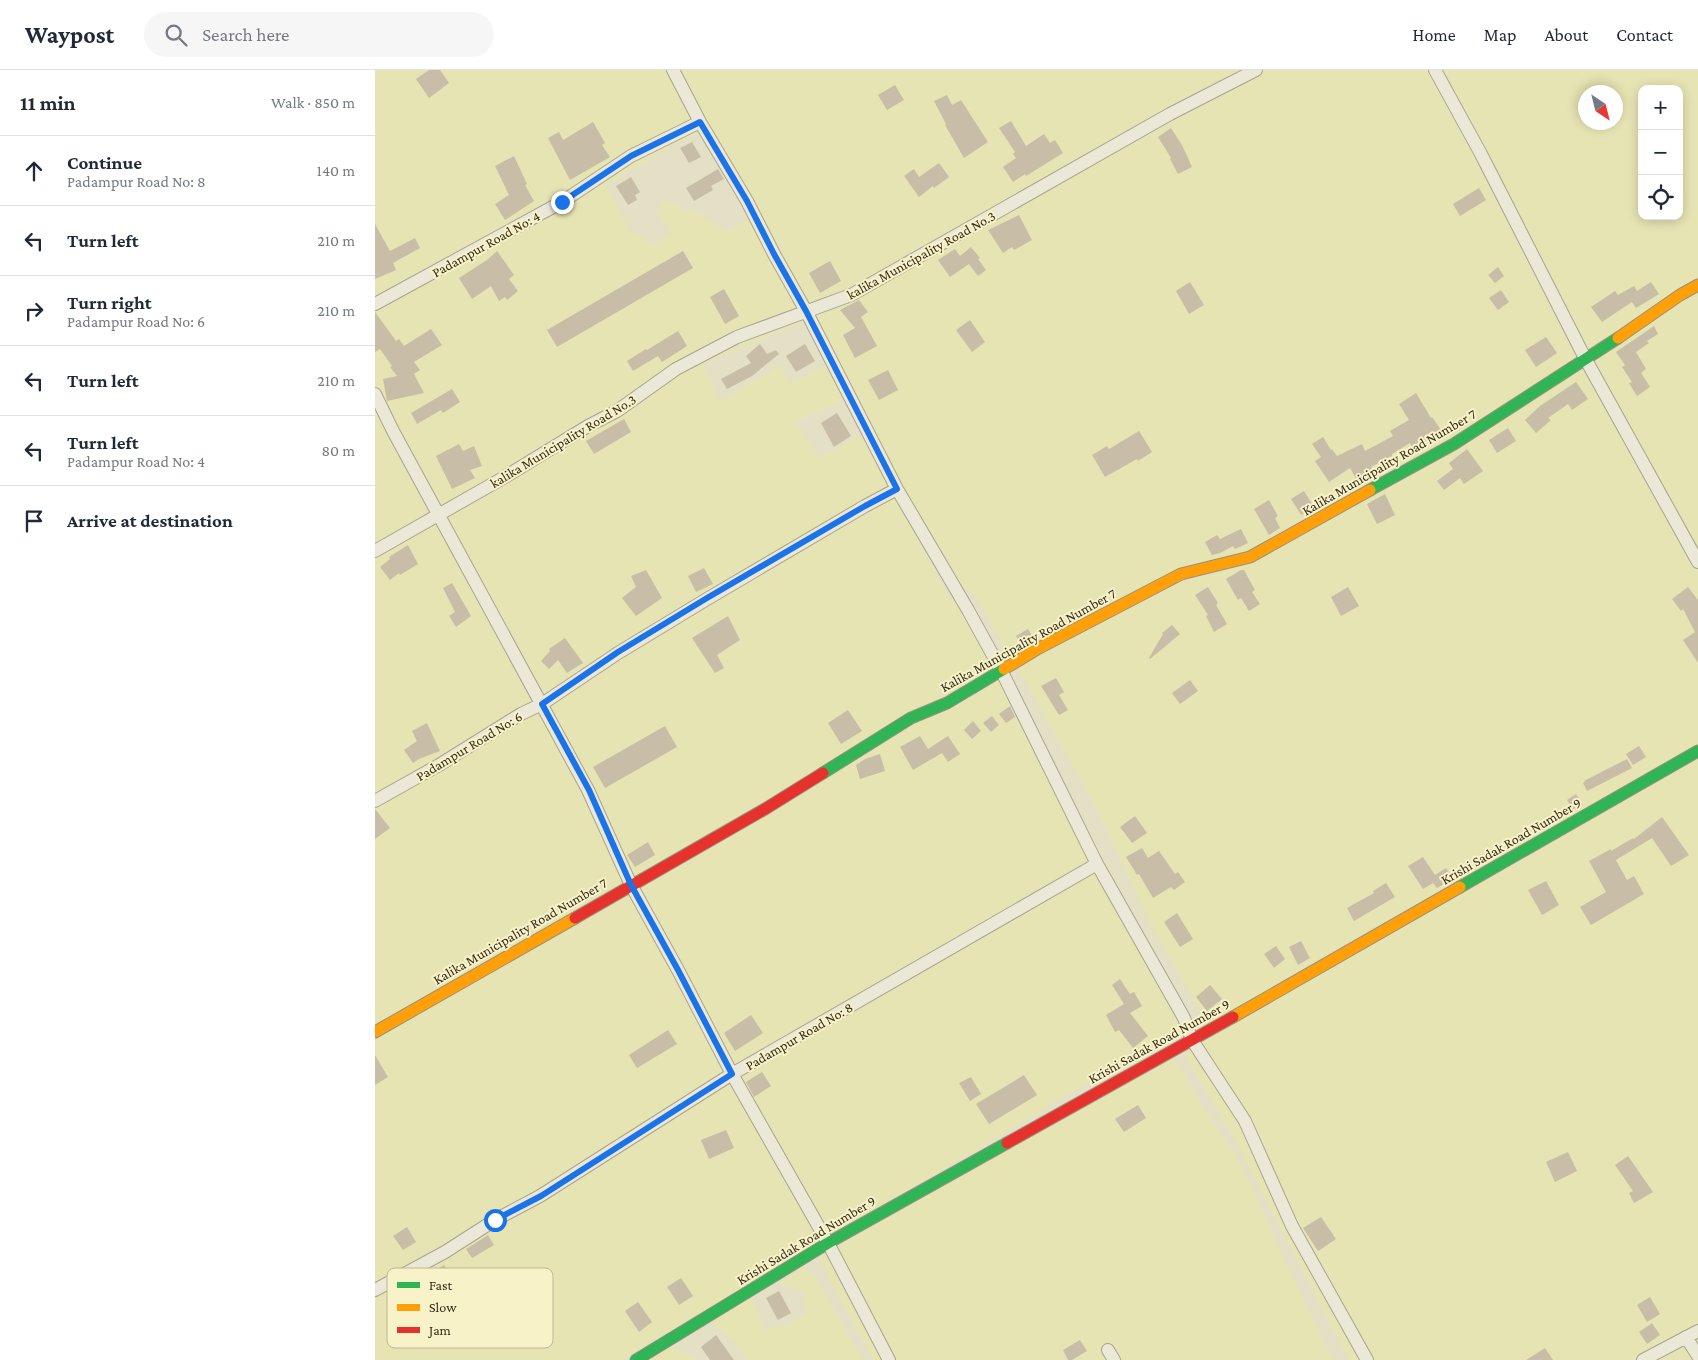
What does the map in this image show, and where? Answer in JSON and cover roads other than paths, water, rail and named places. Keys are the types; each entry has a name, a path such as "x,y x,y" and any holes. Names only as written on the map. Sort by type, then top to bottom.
{"street":[{"path":"673,70 806,311 897,489 1001,670 1097,864 1184,1018 1192,1040 1245,1121 1292,1226 1367,1360"},
{"name":"kalika Municipality Road No.3","path":"375,552 617,411 676,369 737,337 851,295 1170,114 1256,70"},
{"path":"1435,70 1481,154 1586,360 1698,562"},
{"name":"Padampur Road No: 4","path":"375,304 562,202 631,156 700,122"},
{"name":"Kalika Municipality Road Number 7","path":"375,1032 765,809 911,718 947,703 1001,670 1181,574 1250,557 1454,444 1586,360 1698,285"},
{"path":"375,394 393,431 589,790 631,885 889,1360"},
{"name":"Padampur Road No: 6","path":"375,801 439,765 521,714 542,704 618,652 707,598 897,489"},
{"name":"Krishi Sadak Road Number 9","path":"636,1360 827,1243 1192,1040 1698,751"},
{"name":"Padampur Road No: 8","path":"416,1268 445,1252 495,1220 541,1196 732,1074 1097,864"},
{"name":"Padampur Road No: 8","path":"375,1290 387,1283"},
{"path":"1643,1360 1698,1331"},
{"path":"1686,1337 1698,1356"}]}
